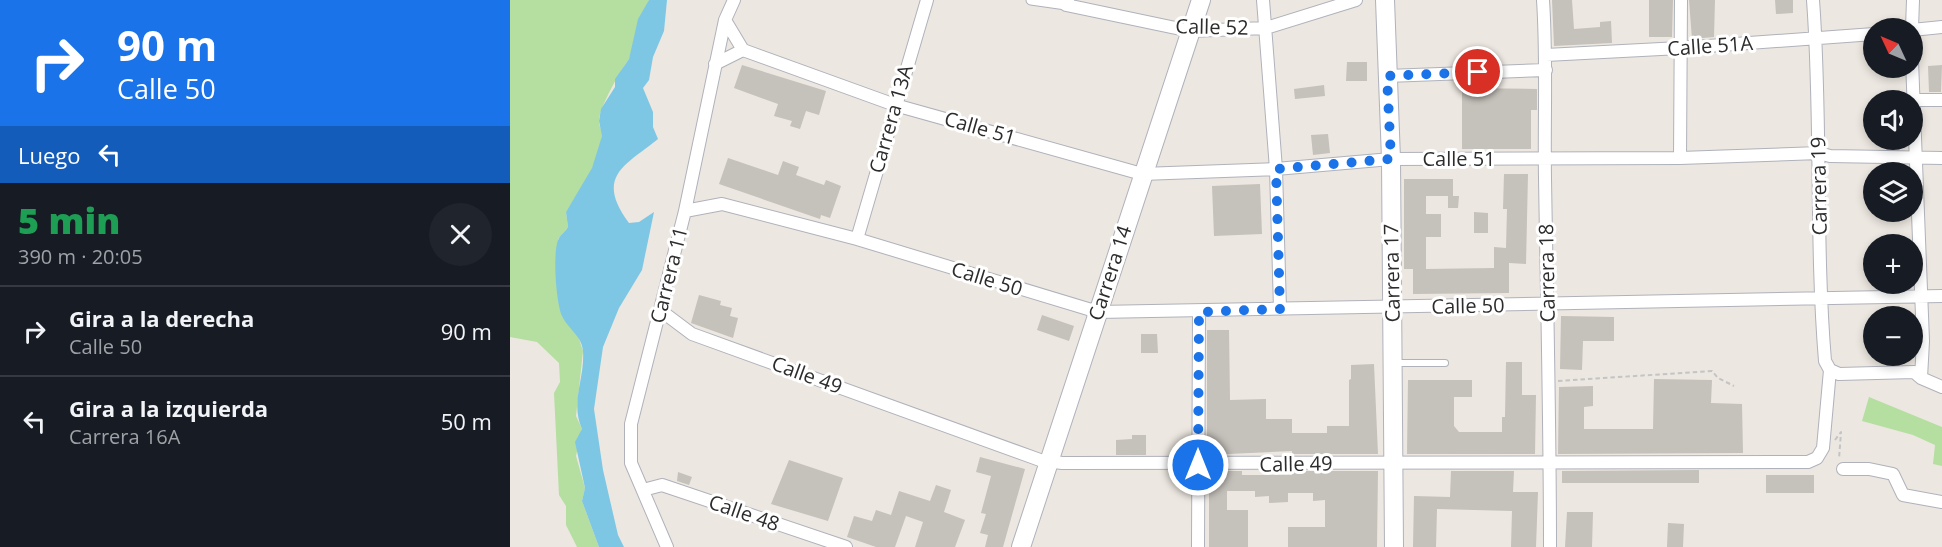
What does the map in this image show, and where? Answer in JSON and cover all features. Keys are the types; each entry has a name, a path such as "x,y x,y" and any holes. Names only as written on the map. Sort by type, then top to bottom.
{"main road":[{"name":"Carrera 14","path":"1021,547 1201,0"},
{"name":"Carrera 17","path":"1385,0 1391,159 1394,547"}],"street":[{"name":"Carrera 11","path":"667,547 631,463 631,424 685,211 725,20 734,0"},
{"name":"Carrera 13A","path":"856,239 927,0"},
{"name":"Calle 52","path":"1031,0 1067,2 1190,31 1266,28 1356,0"},
{"path":"1263,0 1276,169 1280,309"},
{"name":"Carrera 18","path":"1543,0 1546,55 1545,160 1550,382 1550,547"},
{"path":"1680,158 1681,0"},
{"name":"Carrera 19","path":"1812,0 1816,39 1820,296 1825,361 1830,370 1820,453"},
{"path":"1912,18 1913,0"},
{"path":"715,64 743,50 725,20"},
{"path":"1923,28 1942,27"},
{"name":"Calle 51A","path":"1546,55 1863,35"},
{"name":"Calle 51","path":"743,50 895,105 1142,174 1276,169 1391,159 1545,160 1819,153 1830,156 1942,158"},
{"path":"1387,76 1546,70"},
{"path":"1923,100 1942,100"},
{"path":"1915,150 1921,378"},
{"name":"Calle 50","path":"685,211 722,204 856,239 1098,312 1547,305 1820,296 1942,296"},
{"name":"Calle 49","path":"660,310 692,334 1049,462 1198,465 1550,460 1808,462 1820,453"},
{"path":"1198,547 1199,312"},
{"path":"1830,370 1839,374 1914,372 1921,378 1942,387"},
{"path":"1843,469 1869,469 1893,474 1903,495 1942,502"},
{"name":"Calle 48","path":"642,490 662,485 846,547"}],"lane":[{"path":"1393,363 1445,363"}],"path":[{"path":"1550,382 1712,370 1718,378 1734,386"},
{"path":"1820,453 1841,432 1839,470 1843,469"}],"green space":[{"path":"510,0 649,0 629,59 602,108 599,122 602,136 598,156 566,212 568,227 558,239 563,317 578,336 583,351 576,416 582,429 576,456 585,488 582,501 599,547 577,547 566,525 566,506 559,495 554,393 560,382 559,363 537,342 510,337"},
{"path":"1869,397 1942,427 1942,466 1933,464 1935,445 1913,435 1862,421"}],"water":[{"path":"649,0 667,0 664,31 653,57 649,80 643,88 653,112 653,127 658,139 635,156 618,173 614,183 614,194 629,223 639,222 654,212 642,270 619,308 603,347 594,409 603,470 618,535 624,547 599,547 582,501 585,488 575,442 582,429 577,409 583,351 580,341 565,321 560,309 556,253 559,238 568,227 566,212 592,168 602,136 599,121 601,109 615,87 615,79 629,59 638,19"}],"building":[{"path":"1552,0 1572,0 1574,29 1600,27 1600,22 1611,21 1612,43 1554,46"},
{"path":"1649,0 1673,0 1672,37 1649,37"},
{"path":"1689,0 1715,0 1714,37 1692,39"},
{"path":"1775,0 1793,0 1793,13 1776,14"},
{"path":"1347,62 1367,62 1367,81 1346,81"},
{"path":"742,65 826,91 819,115 806,111 800,129 790,126 792,121 774,116 778,104 734,88"},
{"path":"1942,65 1941,92 1929,92 1928,66"},
{"path":"1324,85 1325,96 1295,99 1294,89"},
{"path":"1462,88 1537,89 1537,110 1531,110 1531,149 1462,149"},
{"path":"1328,134 1330,153 1313,155 1311,135"},
{"path":"728,158 778,175 783,161 799,167 796,175 824,185 826,180 841,186 830,218 821,215 820,219 719,184"},
{"path":"1504,174 1528,174 1526,264 1509,263 1509,293 1413,294 1413,269 1404,269 1404,179 1453,179 1453,196 1459,196 1458,208 1448,208 1448,196 1426,196 1426,214 1441,214 1441,237 1426,237 1426,269 1494,268 1494,247 1506,248 1507,209 1503,209"},
{"path":"1260,184 1262,234 1214,236 1212,186"},
{"path":"1474,212 1488,213 1488,233 1474,233"},
{"path":"699,295 721,301 720,305 732,308 730,316 738,318 733,338 691,323"},
{"path":"1042,315 1074,326 1069,341 1037,330"},
{"path":"1561,316 1614,317 1614,341 1583,341 1582,370 1560,369"},
{"path":"1207,330 1229,330 1230,400 1266,399 1266,419 1292,419 1292,433 1327,433 1327,426 1349,426 1351,365 1374,364 1378,454 1292,454 1292,451 1207,455"},
{"path":"1141,334 1157,334 1158,353 1141,353"},
{"path":"1506,362 1522,362 1522,395 1536,395 1535,454 1407,454 1408,380 1472,380 1472,397 1454,397 1454,426 1459,432 1502,432 1502,417 1505,417"},
{"path":"1654,379 1712,380 1711,403 1742,404 1743,453 1558,454 1559,387 1593,386 1593,406 1584,407 1584,429 1653,429"},
{"path":"1132,435 1146,435 1146,455 1116,455 1116,440 1132,439"},
{"path":"980,457 1025,469 1003,547 985,547 988,535 980,533 986,514 981,513 991,476 976,472"},
{"path":"789,460 843,478 828,521 771,504"},
{"path":"1699,470 1699,483 1562,483 1562,471"},
{"path":"1209,471 1242,471 1242,475 1292,475 1292,471 1378,471 1377,547 1288,547 1288,527 1325,527 1325,500 1313,501 1313,493 1288,493 1288,502 1269,503 1269,496 1255,497 1255,491 1227,491 1227,510 1248,510 1248,547 1209,547"},
{"path":"1451,471 1514,471 1513,492 1538,492 1536,547 1511,547 1512,511 1437,509 1436,547 1413,547 1414,496 1450,497"},
{"path":"678,472 692,477 689,485 677,481"},
{"path":"1766,475 1814,475 1814,493 1766,493"},
{"path":"936,485 951,490 944,512 965,520 955,547 915,547 923,522 906,516 895,547 876,547 847,537 854,516 872,521 876,510 891,515 899,491 930,501"},
{"path":"1567,512 1593,512 1592,547 1565,547"},
{"path":"1668,523 1684,524 1683,547 1667,547"}],"route":[{"path":"1198,465 1199,312 1280,309 1276,169 1391,159 1387,76 1478,72"}]}
